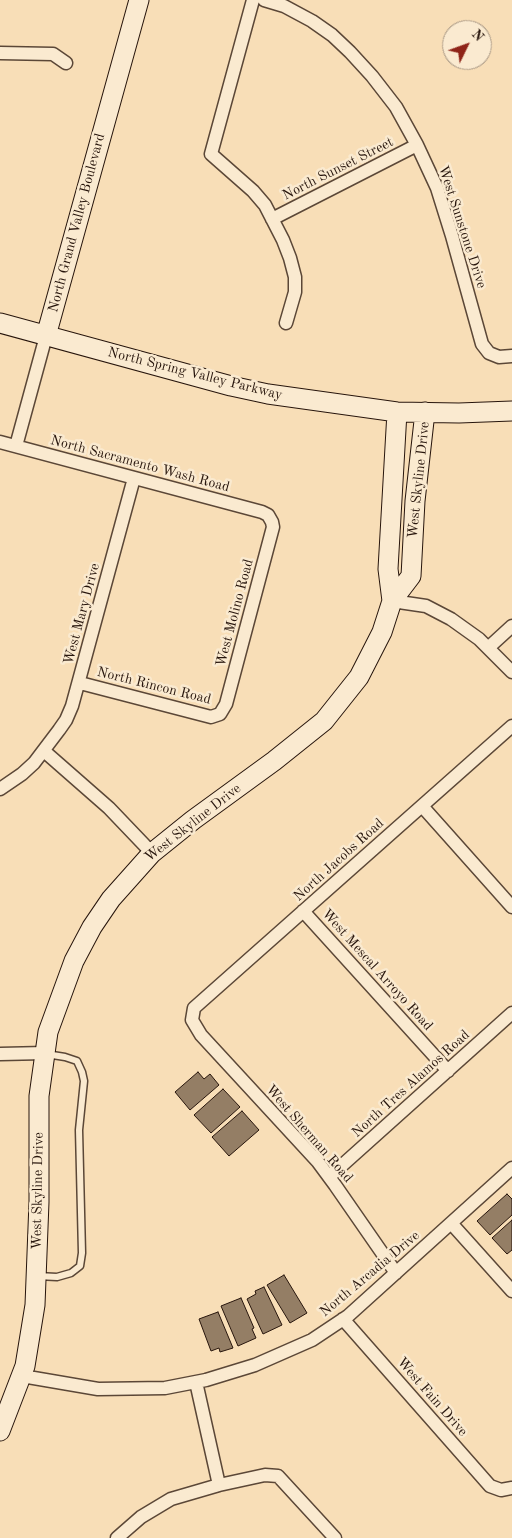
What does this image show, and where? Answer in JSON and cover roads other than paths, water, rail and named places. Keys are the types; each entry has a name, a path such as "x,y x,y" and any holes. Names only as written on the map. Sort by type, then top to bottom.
{"street":[{"name":"North Grand Valley Boulevard","path":"16,446 139,0"},
{"path":"253,0 210,154 254,191 265,205 290,258 295,278 295,292 286,323"},
{"name":"West Sunstone Drive","path":"264,0 284,6 312,21 332,35 372,76 396,107 417,145 437,188 482,344 489,353 499,357 512,356"},
{"path":"0,53 52,54 66,63"},
{"name":"North Sunset Street","path":"272,219 417,145"},
{"name":"North Spring Valley Parkway","path":"0,323 231,386 268,394 398,412 459,413 512,411"},
{"name":"West Skyline Drive","path":"392,601 388,569 398,412"},
{"name":"West Skyline Drive","path":"0,1431 25,1366 36,1305 39,1202 39,1096 48,1032 74,961 92,927 111,899 152,854 193,820 274,762 324,721 359,677 382,632 392,601 411,576 415,501 426,412"},
{"name":"North Sacramento Wash Road","path":"0,442 262,512 271,519"},
{"name":"West Mary Drive","path":"0,789 34,763 66,720 80,683 134,478"},
{"name":"West Molino Road","path":"220,714 226,704 271,536 273,527 271,519"},
{"path":"392,601 426,606 451,618 479,639 512,672"},
{"path":"488,648 512,626"},
{"name":"North Rincon Road","path":"80,683 212,717 220,714"},
{"name":"North Jacobs Road","path":"192,1020 194,1008 512,726"},
{"path":"44,750 109,808 152,854"},
{"path":"422,806 512,907"},
{"name":"West Mescal Arroyo Road","path":"303,911 448,1071"},
{"name":"North Tres Alamos Road","path":"329,1177 512,1012"},
{"name":"West Sherman Road","path":"192,1020 201,1035 318,1162 396,1273"},
{"path":"0,1054 44,1053"},
{"name":"North Arcadia Drive","path":"22,1376 98,1389 165,1388 196,1382 255,1364 312,1340 343,1319 512,1168"},
{"path":"451,1223 512,1291"},
{"name":"West Fain Drive","path":"343,1319 490,1486 507,1489"},
{"path":"196,1382 219,1485"},
{"path":"124,1536 141,1516 171,1499 219,1485 264,1475 278,1476 335,1538"}],"lane":[{"path":"36,1276 57,1277 71,1273 80,1266 82,1253 80,1130 84,1081 77,1061 65,1056 44,1053"}]}
